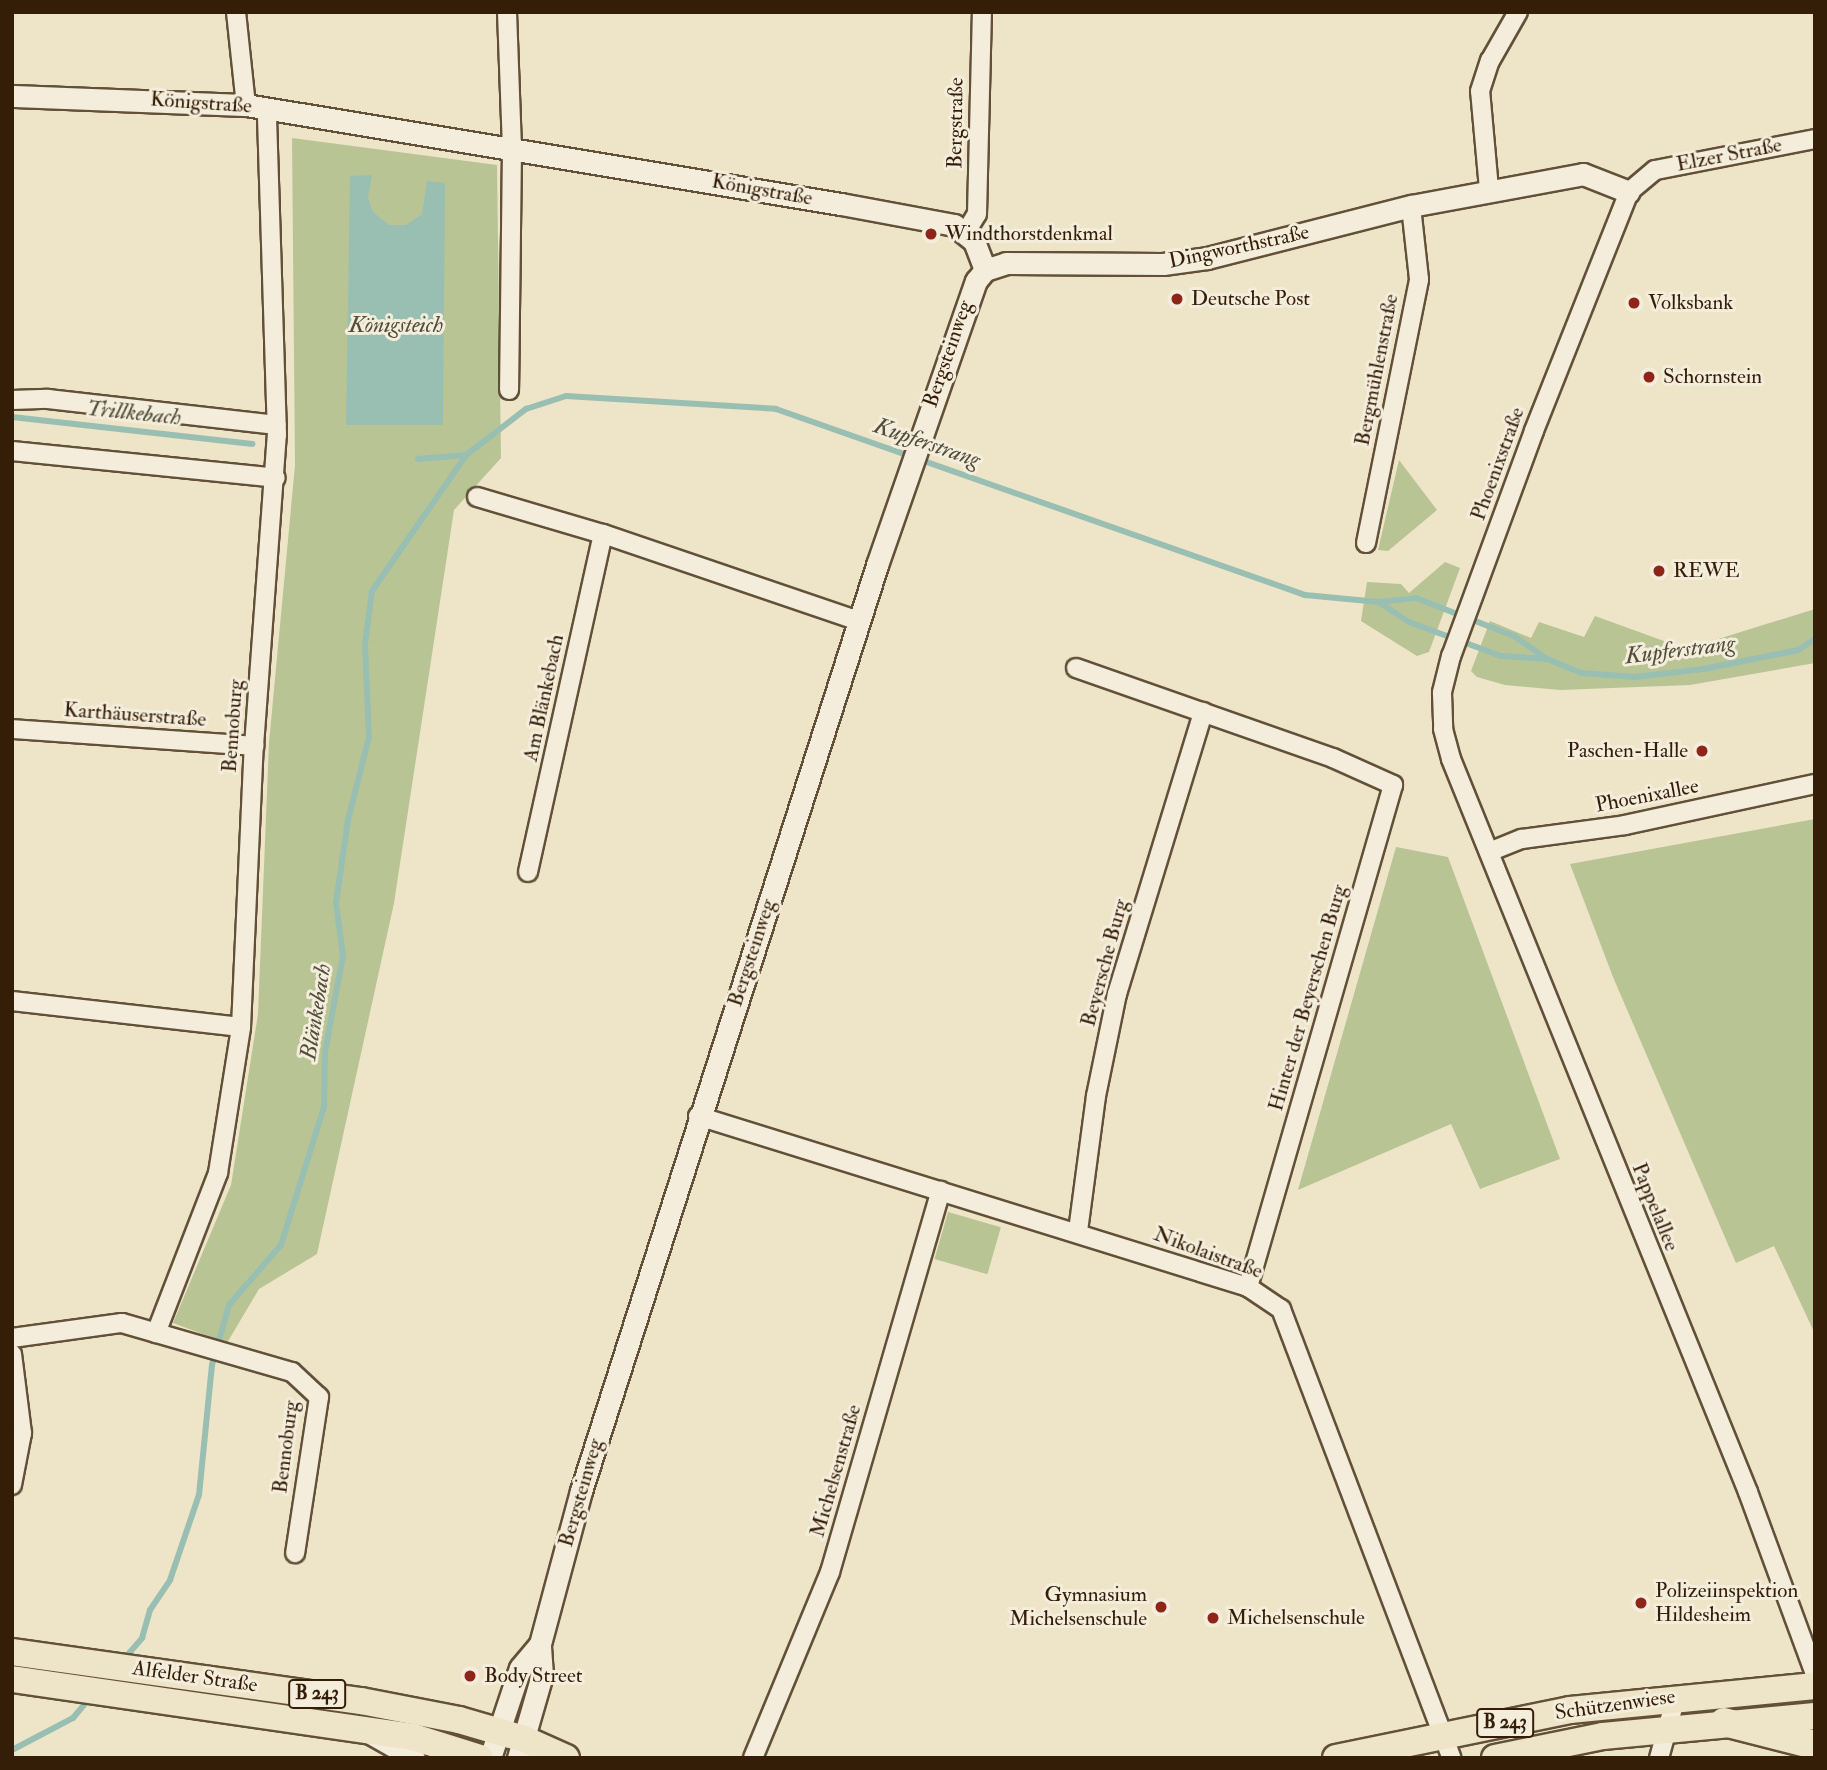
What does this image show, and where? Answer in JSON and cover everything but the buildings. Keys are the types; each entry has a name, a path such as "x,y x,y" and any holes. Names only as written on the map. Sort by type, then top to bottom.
{"highway":[{"path":"1724,1722 1815,1745"}],"main road":[{"name":"Alfelder Straße","path":"12,1652 361,1700 514,1743"},
{"name":"Alfelder Straße","path":"12,1679 361,1728 413,1737 480,1758"},
{"name":"Schützenwiese","path":"1336,1758 1448,1746 1675,1697 1815,1686"},
{"name":"Schützenwiese","path":"1495,1758 1603,1735 1724,1722 1815,1716"},
{"name":"B 243","path":"514,1743 566,1758"}],"street":[{"name":"Bennoburg","path":"156,1333 219,1173 241,1027 254,746 276,478 277,425 256,107 236,12"},
{"path":"507,12 512,149 509,390"},
{"name":"Bergstraße","path":"966,232 977,214 982,12"},
{"path":"1518,12 1490,61 1480,90 1489,189 1583,174 1629,192"},
{"name":"Königstraße","path":"12,96 256,107 932,220 966,232"},
{"name":"Elzer Straße","path":"1629,192 1655,170 1815,139"},
{"name":"Dingworthstraße","path":"985,270 1018,262 1163,264 1207,258 1489,189"},
{"name":"Phoenixstraße","path":"1451,759 1443,729 1442,693 1451,656 1629,192"},
{"name":"Bergmühlenstraße","path":"1366,543 1419,279 1411,206"},
{"path":"966,232 985,270"},
{"name":"Bergsteinweg","path":"490,1758 514,1743 520,1668 540,1644 581,1491 698,1116 906,478 968,297 985,270"},
{"path":"12,400 48,399 277,425"},
{"path":"12,451 276,478"},
{"path":"477,497 603,534 859,621"},
{"name":"Am Blänkebach","path":"528,872 603,534"},
{"path":"1076,668 1203,712"},
{"name":"Hinter der Beyerschen Burg","path":"1203,712 1333,758 1393,785 1248,1287"},
{"name":"Beyersche Burg","path":"1078,1231 1096,1096 1117,994 1203,712"},
{"name":"Karthäuserstraße","path":"12,729 254,746"},
{"name":"Pappelallee","path":"1451,759 1748,1492 1815,1674"},
{"name":"Phoenixallee","path":"1489,852 1522,839 1625,825 1815,783"},
{"path":"12,1001 241,1027"},
{"name":"Nikolaistraße","path":"698,1116 1078,1231 1248,1287 1281,1309 1448,1746"},
{"name":"Michelsenstraße","path":"753,1758 830,1572 941,1191"},
{"name":"Bennoburg","path":"12,1338 122,1323 228,1356 292,1371 319,1397 295,1553"},
{"path":"12,1354 22,1433 12,1485"},
{"path":"1660,1758 1675,1697"},
{"path":"361,1728 414,1758"}],"green space":[{"path":"292,138 497,165 501,458 454,510 394,903 317,1254 259,1289 227,1343 173,1323 231,1185 258,1014 269,743 295,465"},
{"path":"1399,460 1437,510 1388,551 1378,550"},
{"path":"1445,562 1460,568 1429,652 1417,656 1361,621 1367,582 1401,584 1409,593"},
{"path":"1815,609 1815,663 1690,685 1560,690 1505,685 1477,677 1471,671 1490,621 1531,638 1539,622 1584,637 1595,616 1686,649"},
{"path":"1815,819 1815,1334 1774,1246 1736,1263 1613,977 1570,864"},
{"path":"1396,847 1448,857 1560,1159 1480,1189 1451,1124 1298,1190"},
{"path":"948,1212 1001,1227 987,1274 934,1259"}],"water":[{"name":"Königsteich","path":"372,175 368,198 373,212 389,225 406,225 422,214 427,181 445,183 443,425 346,425 350,176"}],"waterway":[{"name":"Kupferstrang","path":"124,1659 142,1638 150,1610 170,1580 199,1495 212,1365 229,1305 281,1245 324,1107 325,1052 343,956 336,903 348,820 369,737 365,644 372,591 466,455 526,409 566,396 776,409 1305,595 1379,602 1409,622 1501,656 1547,659 1582,673 1635,677 1704,669 1798,650 1815,639"},
{"name":"Trillkebach","path":"12,417 252,444"},
{"name":"Trillkebach","path":"418,459 466,455"},
{"name":"Kupferstrang","path":"1379,602 1416,598 1514,636 1545,658"},
{"path":"12,1750 73,1718 89,1699"}],"place":[{"name":"Windthorstdenkmal","path":"931,234"},
{"name":"Deutsche Post","path":"1177,299"},
{"name":"Volksbank","path":"1634,303"},
{"name":"Schornstein","path":"1649,377"},
{"name":"REWE","path":"1659,571"},
{"name":"Paschen-Halle","path":"1702,751"},
{"name":"Polizeiinspektion Hildesheim","path":"1641,1603"},
{"name":"Gymnasium Michelsenschule","path":"1161,1607"},
{"name":"Michelsenschule","path":"1213,1618"},
{"name":"Body Street","path":"470,1676"}],"water label":[{"name":"Blänkebach","path":"316,1012"}]}
